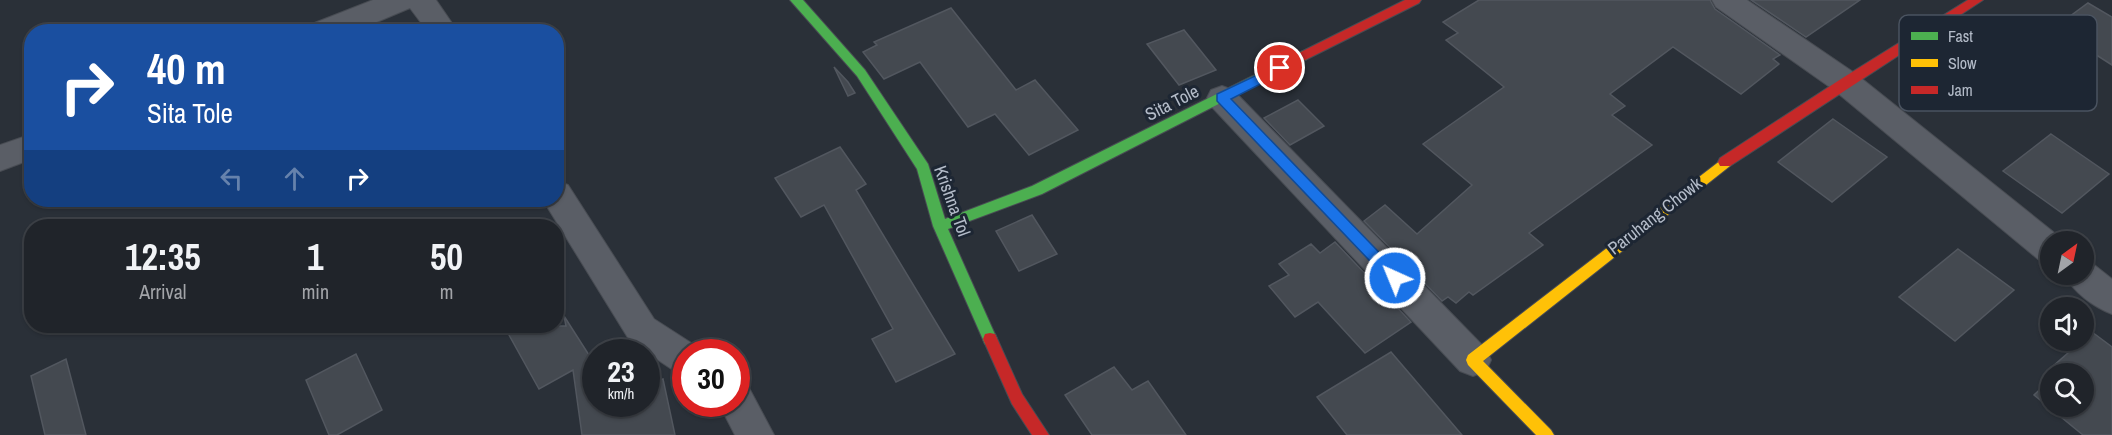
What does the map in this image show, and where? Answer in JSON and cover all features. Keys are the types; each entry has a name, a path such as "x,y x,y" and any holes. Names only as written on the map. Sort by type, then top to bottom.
{"street":[{"path":"342,24 402,0"},
{"path":"420,0 438,24"},
{"name":"Krishna Tol","path":"796,0 861,72 923,168 940,225 1017,399 1041,435"},
{"name":"Sita Tole","path":"940,225 1037,190 1415,0"},
{"path":"1726,0 1845,82 2040,241"},
{"name":"Paruhang Chowk","path":"1953,15 1977,0"},
{"name":"Paruhang Chowk","path":"1473,360 1709,172 1899,48"},
{"path":"1222,98 1545,435"},
{"path":"0,158 24,149"},
{"path":"564,207 642,330 672,350"},
{"path":"2094,284 2112,299"},
{"path":"745,417 755,435"}],"building":[{"path":"1479,0 1710,0 1715,9 1780,55 1773,59 1779,64 1741,94 1673,47 1610,94 1625,106 1612,115 1652,145 1529,233 1543,245 1473,295 1469,292 1456,303 1448,297 1442,301 1364,221 1385,205 1417,234 1472,185 1423,144 1504,87 1446,40 1458,33 1443,22"},
{"path":"1751,0 1860,0 1806,37"},
{"path":"2088,3 2112,17 2112,65 2097,55 2097,15 2072,15"},
{"path":"951,8 1016,90 1035,80 1078,130 1029,155 995,114 968,127 920,62 884,79 863,52 877,45 874,42"},
{"path":"1184,30 1216,70 1179,85 1147,44"},
{"path":"834,67 848,82 855,93 848,96"},
{"path":"1298,100 1324,126 1290,145 1264,118"},
{"path":"1833,119 1887,157 1832,202 1778,162"},
{"path":"2051,134 2109,174 2062,213 2003,171"},
{"path":"840,147 866,184 856,190 955,354 896,382 872,339 893,329 824,205 801,217 775,178"},
{"path":"1032,215 1057,254 1019,271 996,231"},
{"path":"1335,242 1411,322 1365,353 1318,302 1295,317 1269,286 1289,275 1279,264 1311,244 1320,253"},
{"path":"1958,249 2014,290 1955,341 1899,297"},
{"path":"564,316 582,344 582,417 660,417 660,380 663,379 675,435 582,435 573,370 539,389 508,333 564,333 564,326 566,326"},
{"path":"2094,334 2112,347 2112,435 2083,435 2061,417 2094,417 2094,363 2057,363 2070,351 2094,351"},
{"path":"1391,352 1462,435 1347,435 1317,397"},
{"path":"356,354 382,410 337,435 329,435 306,380"},
{"path":"66,359 86,435 45,435 31,376"},
{"path":"1114,367 1132,390 1148,381 1186,435 1092,435 1065,395"},
{"path":"2040,389 2040,400 2034,395"}],"traffic: fast":[{"path":"796,0 861,73 923,168 940,226 990,339"},
{"path":"940,226 1037,190 1303,56"}],"traffic: slow":[{"path":"1546,435 1473,360 1725,162"}],"traffic: jam":[{"path":"1303,56 1415,0"},
{"path":"1953,15 1977,0"},
{"path":"1725,162 1899,48"},
{"path":"990,339 1017,399 1041,435"}],"route":[{"path":"1280,68 1222,98 1395,278"}]}
